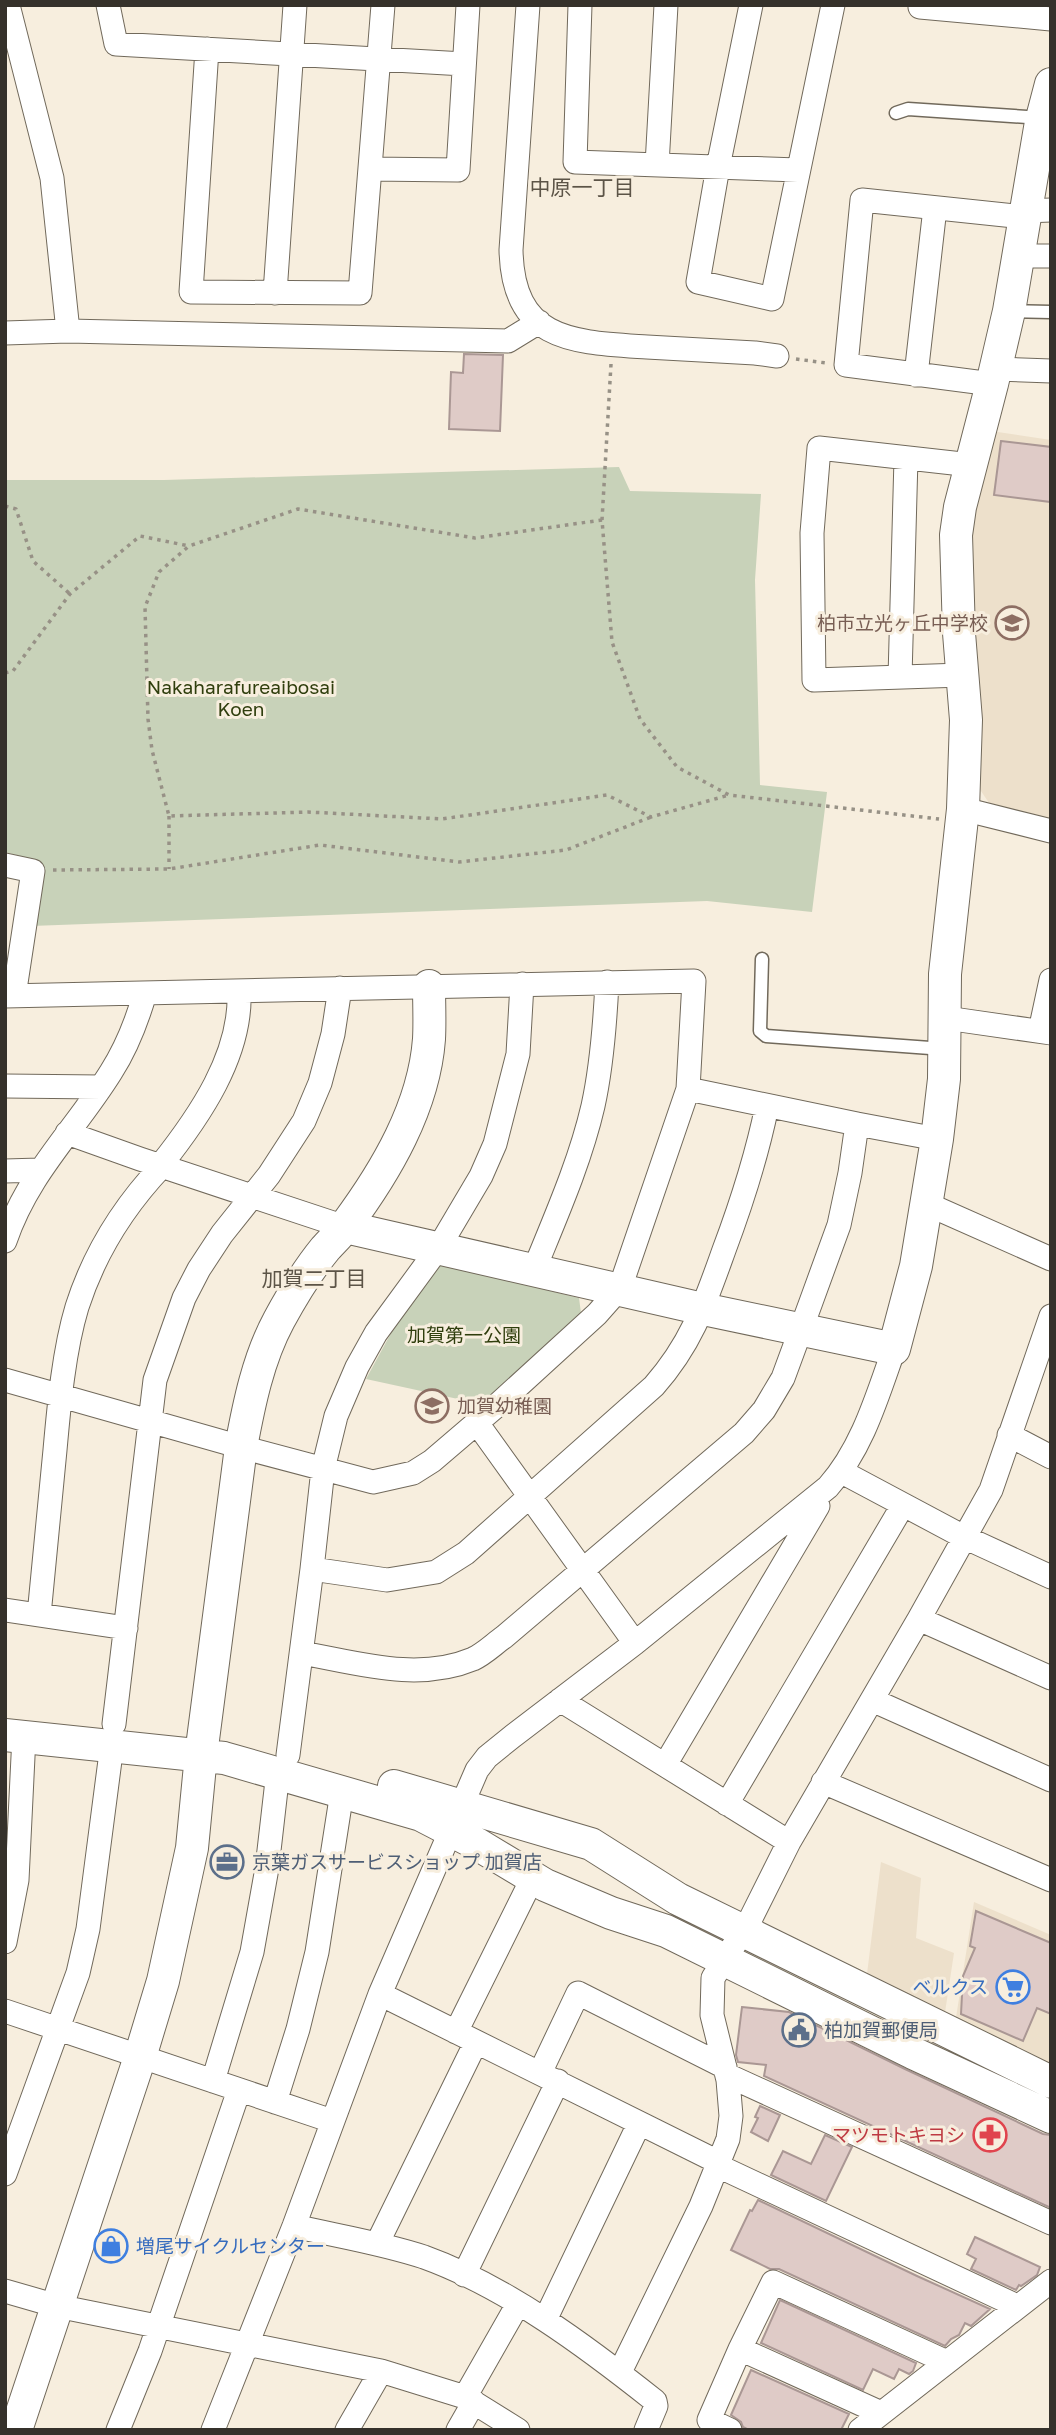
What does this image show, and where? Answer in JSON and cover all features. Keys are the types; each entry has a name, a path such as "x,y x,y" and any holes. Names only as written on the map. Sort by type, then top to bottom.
{"street":[{"path":"8,5 11,43 51,178 68,331"},
{"path":"108,5 116,44 464,64"},
{"path":"275,293 295,5"},
{"path":"208,49 191,292 360,293 383,5"},
{"path":"370,169 458,170 468,5"},
{"path":"528,5 511,250 516,290 525,308 547,329 576,341 777,356"},
{"path":"580,5 575,162 798,170"},
{"path":"657,165 666,5"},
{"path":"751,5 698,282 772,299 833,5"},
{"path":"921,5 920,7 973,8 1051,19"},
{"path":"665,1765 853,1453 894,1349 916,1266 937,1139 945,1049 946,974 962,816 966,720 956,535 960,507 1009,312 1017,256 1033,213 1051,84"},
{"path":"1033,213 935,208 862,200 846,365 916,374 994,376 1051,371"},
{"path":"916,374 935,208"},
{"path":"1017,256 1051,256"},
{"path":"5,333 68,331 508,341 539,322"},
{"path":"962,675 814,680 812,533 819,448 971,465"},
{"path":"900,677 906,457"},
{"path":"962,816 1051,831"},
{"path":"5,865 33,871 10,996 694,981 688,1089 620,1288 597,1314 477,1423 432,1461 413,1473 373,1482 5,1380"},
{"path":"946,1018 1045,1032 1051,980"},
{"path":"534,1269 570,1177 593,1107 605,1031 607,982"},
{"path":"213,2081 253,1952 302,1653 323,1469 336,1416 357,1367 376,1333 439,1247 481,1176 495,1144 518,1054 522,984"},
{"path":"16,2430 163,1981 192,1847 202,1746 241,1447 261,1361 277,1323 296,1290 345,1227 386,1164 411,1112 429,1040 429,986"},
{"path":"5,2174 78,1973 88,1929 155,1380 184,1298 216,1243 285,1152 309,1109 320,1083 333,1034 340,988"},
{"path":"39,1615 60,1396 76,1309 87,1279 120,1217 193,1121 225,1063 240,1010 239,991"},
{"path":"5,1241 40,1170 112,1071 136,1025 145,993"},
{"path":"5,1086 101,1087"},
{"path":"688,1089 937,1139"},
{"path":"313,1569 387,1580 436,1572 466,1553 654,1386 672,1366 688,1341 703,1309 743,1198 759,1145 767,1106"},
{"path":"302,1653 398,1671 442,1669 475,1658 744,1433 764,1410 783,1378 802,1329 839,1225 857,1124"},
{"path":"67,1133 345,1227 703,1309 894,1349"},
{"path":"5,1171 40,1170"},
{"path":"927,1203 1051,1259"},
{"path":"620,2372 701,2206 728,2139 731,2116 726,2071 712,2015 713,1978 743,1931 789,1842 919,1619 990,1490 1051,1315"},
{"path":"477,1423 635,1643"},
{"path":"1009,1435 1051,1457"},
{"path":"835,1480 903,1505 1051,1577"},
{"path":"213,2430 294,2226 380,1994 477,1770 487,1757 635,1643 835,1480"},
{"path":"727,1804 903,1505"},
{"path":"5,1610 125,1628"},
{"path":"919,1619 1051,1678"},
{"path":"560,1700 789,1842"},
{"path":"872,1700 1051,1780"},
{"path":"5,1941 17,1880 11,1729 113,1735 202,1746 283,1764 456,1818 545,1885 611,1913 666,1931 857,2026 1051,2117"},
{"path":"283,1764 342,1792 421,1815 456,1818 592,1843 678,1899 1051,2082"},
{"path":"824,1782 1051,1880"},
{"path":"275,2102 298,2029 317,1952 342,1792"},
{"path":"377,2244 533,1877"},
{"path":"464,2274 549,2077 578,1993 726,2071 1051,2223"},
{"path":"857,2026 871,1993"},
{"path":"380,1994 717,2163 1017,2306"},
{"path":"5,2011 57,2031 332,2121"},
{"path":"118,2430 159,2327 239,2090"},
{"path":"545,2320 639,2124"},
{"path":"294,2226 424,2257 464,2274 519,2304 620,2372 655,2401 656,2406 646,2430"},
{"path":"860,2430 1051,2281"},
{"path":"730,2430 709,2420 740,2348 773,2282 947,2362"},
{"path":"5,2291 57,2306 381,2371 469,2400 518,2430"},
{"path":"458,2430 469,2400 519,2304"},
{"path":"740,2348 881,2413"},
{"path":"347,2430 381,2371"}],"lane":[{"path":"896,113 908,109 1045,120"},
{"path":"1009,312 1051,312"},
{"path":"762,959 760,1031 766,1036 945,1049"}],"path":[{"path":"612,345 602,520 611,642 640,719 677,767 729,795"},
{"path":"777,356 846,365"},
{"path":"5,506 16,509 33,561 70,594"},
{"path":"169,869 169,816 152,750 148,719 145,607 159,572 189,546 298,509 475,538 602,520"},
{"path":"5,673 13,671 70,594 140,536 189,546"},
{"path":"169,816 308,812 442,819 607,794 651,817"},
{"path":"33,871 169,869 320,845 459,862 566,850 651,817 729,795 962,816"}],"shaded area":[{"name":"柏市立光ヶ丘中学校","path":"991,431 1051,440 1051,823 993,809 975,782 969,526"},
{"path":"881,1862 921,1878 916,1938 954,1953 944,2019 866,1982"},
{"path":"974,1902 1051,1935 1051,2070 955,2024"}],"green space":[{"name":"Nakaharafureaibosai Koen","path":"619,467 630,491 761,494 755,580 760,785 827,792 812,912 707,901 31,926 39,861 5,852 5,480 164,480"},
{"name":"加賀第一公園","path":"442,1264 579,1298 581,1313 481,1404 366,1379 402,1313"}],"building":[{"path":"464,354 503,355 500,431 449,429 451,372 463,373"},
{"path":"1001,441 1051,447 1051,502 994,495"},
{"path":"976,1911 1051,1943 1051,2014 1037,2008 1023,2041 961,2014 963,1976 975,1948 970,1946"},
{"path":"742,2007 789,2012 1043,2134 1051,2135 1051,2208 764,2076 766,2065 738,2062 736,2055"},
{"path":"760,2106 780,2115 768,2141 751,2132"},
{"path":"825,2135 852,2147 826,2201 771,2175 783,2151 811,2164"},
{"path":"758,2200 990,2309 971,2326 965,2323 959,2335 945,2346 779,2269 770,2269 731,2250 750,2210 752,2211"},
{"path":"975,2237 1040,2267 1037,2275 1019,2285 1016,2290 971,2269 976,2259 967,2254"},
{"path":"780,2300 916,2363 913,2371 909,2374 899,2369 894,2379 873,2369 863,2390 761,2343"},
{"path":"751,2370 849,2414 841,2430 749,2430 743,2427 741,2422 731,2415"}],"place":[{"name":"柏市立光ヶ丘中学校","path":"1012,623"},
{"name":"加賀幼稚園","path":"432,1406"},
{"name":"京葉ガスサービスショップ 加賀店","path":"227,1862"},
{"name":"ベルクス","path":"1013,1987"},
{"name":"柏加賀郵便局","path":"799,2030"},
{"name":"マツモトキヨシ","path":"990,2135"},
{"name":"増尾サイクルセンター","path":"111,2246"}],"district":[{"name":"中原一丁目","path":"582,188"},
{"name":"加賀二丁目","path":"314,1279"}]}
